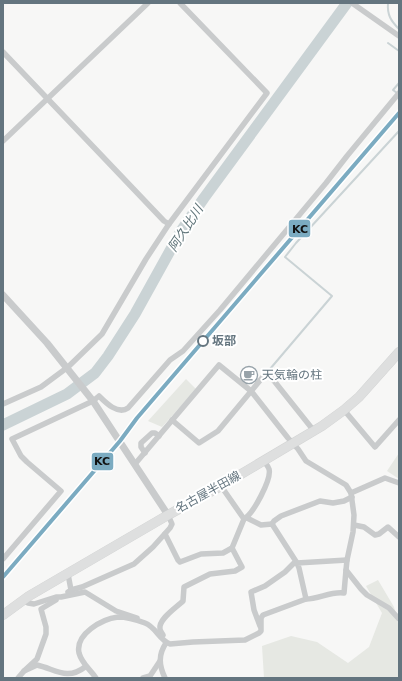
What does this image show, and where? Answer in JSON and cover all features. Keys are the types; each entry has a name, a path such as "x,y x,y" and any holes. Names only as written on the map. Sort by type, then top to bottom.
{"main road":[{"name":"名古屋半田線","path":"3,615 24,600 314,431 344,410 373,382 399,352"}],"street":[{"path":"3,141 148,3"},
{"path":"3,404 41,387 70,370 102,334 146,259 169,224 267,93 180,3"},
{"path":"352,3 399,36"},
{"path":"3,52 164,222 169,224"},
{"path":"3,559 61,491 21,456 12,439 93,401 99,396 104,402 119,411 125,410 170,360 183,351 220,310 399,93"},
{"path":"3,296 47,343 70,370 93,401 168,515 172,524 165,534 134,564 82,587 71,590 41,609 46,631 37,659 18,678"},
{"path":"24,600 28,603 34,604 56,597 85,592 116,611 137,618 146,623 156,630 166,642 173,644 245,640 259,634 261,631 261,618 266,614 306,599 327,594 344,593 347,560 354,525 354,506 346,485 306,461 251,391 219,365 135,464"},
{"path":"172,420 199,443 218,431 267,372 314,431"},
{"path":"344,410 375,447 399,420"},
{"path":"145,453 141,447 141,443 152,433 159,436"},
{"path":"165,534 180,562 200,554 223,553 232,548 245,518 255,506 268,482 269,469 264,461"},
{"path":"221,486 245,518 261,525 272,524 281,516 320,501 333,503 344,501 351,495 385,478 399,483"},
{"path":"272,524 300,568 306,599"},
{"path":"354,525 364,528 375,535 379,534 388,527 399,537"},
{"path":"165,678 160,661 161,653 166,642 160,629 160,625 169,613 182,601 184,587 210,574 235,571 242,567 232,548"},
{"path":"260,627 254,610 251,592 266,586 285,572 294,563 347,560"},
{"path":"346,570 367,595 396,610 399,618"},
{"path":"68,574 71,590"},
{"path":"96,678 85,667 79,654 82,638 102,621 119,617 146,623"},
{"path":"143,678 150,676 160,661"},
{"path":"24,671 37,665 65,676 78,672 85,667"}],"shaded area":[{"path":"186,379 196,389 162,427 148,421"},
{"path":"399,453 399,479 387,471"},
{"path":"378,580 394,607 399,627 399,678 264,678 262,646 291,636 317,642 348,663 369,647 382,613 366,586"}],"waterway":[{"name":"阿久比川","path":"3,425 67,394 95,373 108,356 135,314 181,231 347,3"},
{"path":"388,3 390,18 399,29"},
{"path":"388,43 399,51"},
{"path":"397,93 393,90 399,83"},
{"path":"270,369 332,296 285,257 296,243 399,131"}],"transit line":[{"name":"KC","path":"3,577 120,441 137,418 399,113"}],"place":[{"name":"坂部","path":"203,341"},
{"name":"天気輪の柱","path":"249,375"}]}
